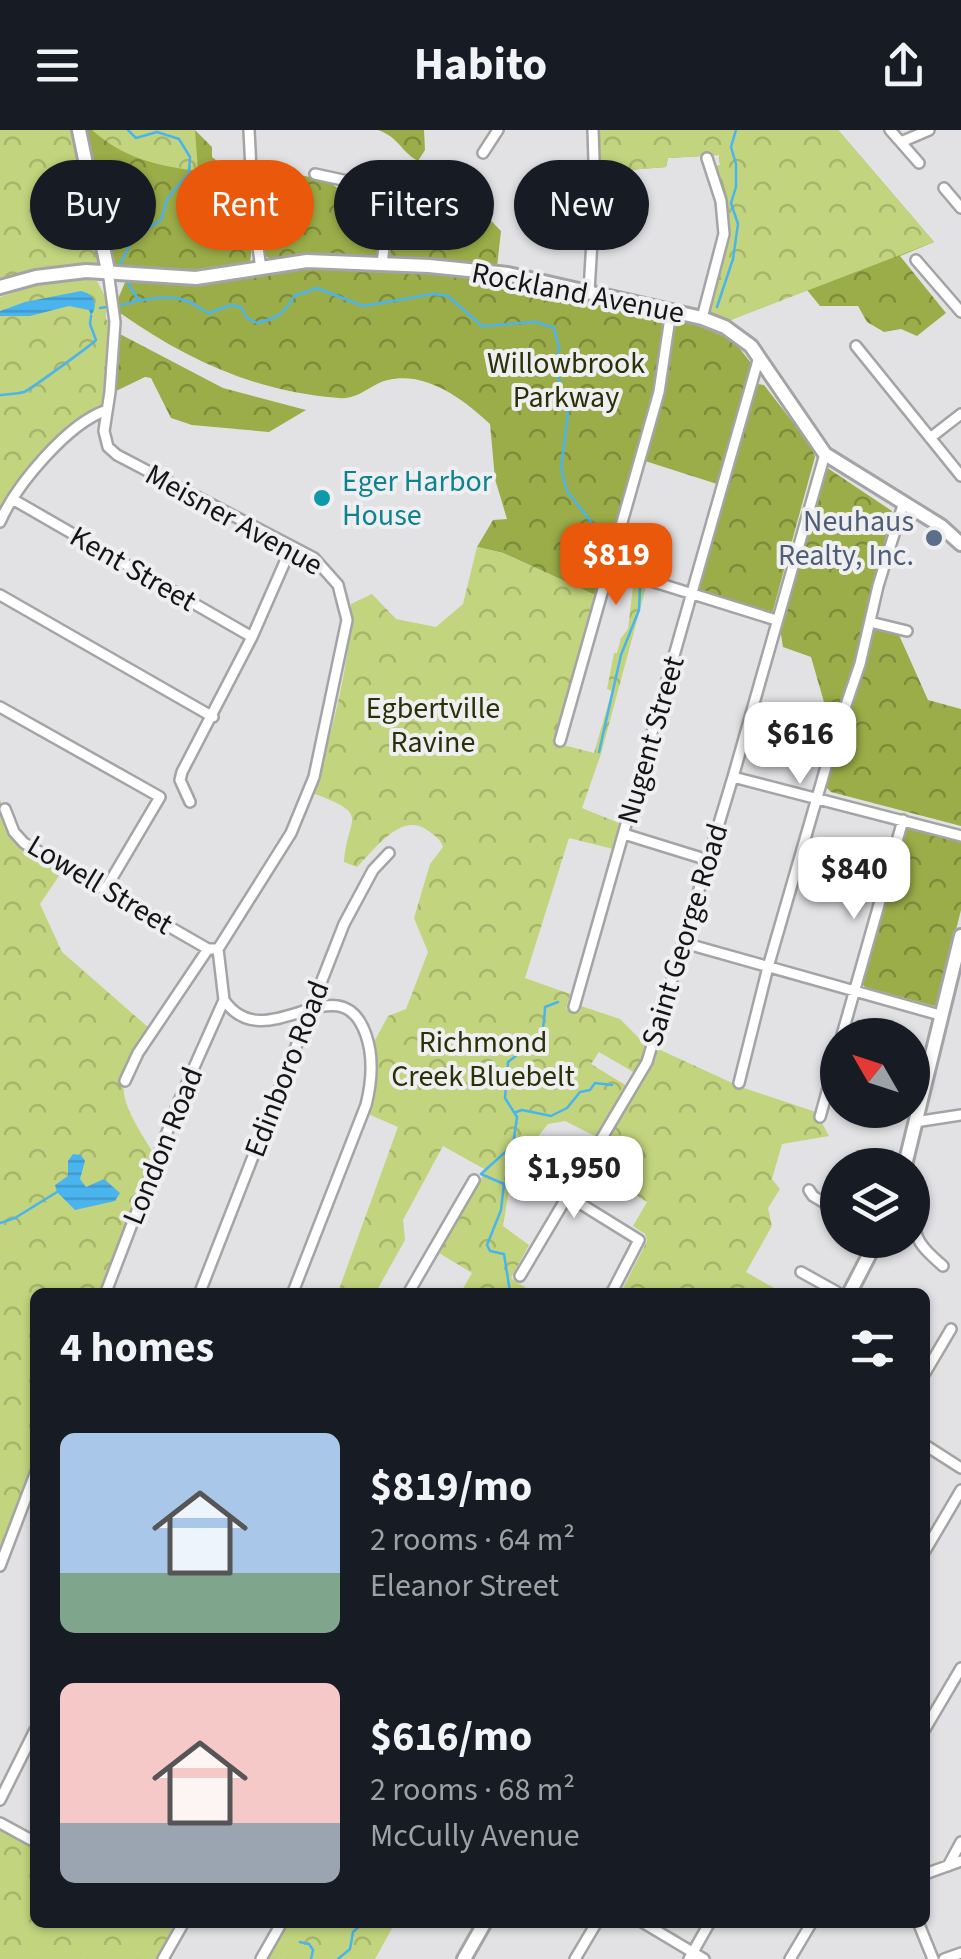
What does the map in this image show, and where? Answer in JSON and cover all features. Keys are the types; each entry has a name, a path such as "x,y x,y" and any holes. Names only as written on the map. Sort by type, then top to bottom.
{"street":[{"path":"79,130 108,271"},
{"path":"248,130 260,269"},
{"path":"483,153 498,130"},
{"path":"589,291 593,130"},
{"path":"890,130 919,163"},
{"path":"900,142 928,130"},
{"path":"702,318 724,234 721,202 707,158"},
{"path":"316,174 334,178"},
{"path":"944,188 961,208"},
{"path":"952,198 961,189"},
{"path":"382,264 383,250"},
{"path":"916,260 957,300 961,312"},
{"name":"Rockland Avenue","path":"0,287 59,273 108,271 196,278 307,261 382,264 499,272 702,318 740,336 760,358 826,454 958,535"},
{"name":"Meisner Avenue","path":"108,271 115,322 104,432 112,452 314,558 332,576 343,595 346,631 308,796 290,833 138,1053 125,1081"},
{"path":"560,740 659,392 671,311"},
{"path":"856,346 961,476"},
{"name":"Nugent Street","path":"574,1008 760,358"},
{"path":"0,522 64,438 89,417 106,410"},
{"path":"930,438 961,414"},
{"name":"Saint George Road","path":"520,1276 646,1062 826,454"},
{"name":"Kent Street","path":"14,500 252,637"},
{"path":"739,1083 768,967 903,504"},
{"path":"190,802 180,780 182,772 252,637 291,548"},
{"path":"650,581 776,620"},
{"path":"0,596 213,717"},
{"path":"870,622 908,631"},
{"path":"0,708 160,798 105,890"},
{"path":"733,777 961,836"},
{"name":"Lowell Street","path":"6,810 14,832 24,842 213,949"},
{"path":"847,1018 903,820"},
{"path":"624,834 708,860"},
{"name":"Edinboro Road","path":"202,1288 344,924 373,870 389,853"},
{"path":"930,1058 961,936"},
{"path":"684,943 940,1015"},
{"path":"213,949 224,1000 242,1018 260,1022 323,1004 340,1006 360,1020 370,1048 370,1090 295,1288"},
{"name":"London Road","path":"108,1288 179,1101 224,1000"},
{"path":"930,1120 961,1115"},
{"path":"539,1178 639,1240 614,1288"},
{"path":"411,1288 474,1180"},
{"path":"809,1190 820,1200"},
{"path":"930,1253 943,1266"},
{"path":"852,1288 868,1258"},
{"path":"802,1272 830,1288"},
{"path":"930,1365 951,1329"},
{"path":"930,1448 961,1468"},
{"path":"0,1566 30,1487"},
{"path":"930,1542 961,1490"},
{"path":"930,1718 961,1668"},
{"path":"0,1800 30,1740"},
{"path":"0,1822 30,1839"},
{"path":"948,1866 961,1842"},
{"path":"930,1872 961,1861"},
{"path":"163,1959 181,1928"},
{"path":"261,1959 279,1928"},
{"path":"464,1959 478,1928"},
{"path":"576,1959 594,1928"},
{"path":"651,1928 691,1956 704,1959"},
{"path":"691,1956 707,1928"},
{"path":"790,1959 808,1928"},
{"path":"920,1928 933,1959"},
{"path":"944,1959 961,1953"}],"green space":[{"path":"0,130 75,130 81,160 30,160 30,250 98,250 98,263 69,265 0,284"},
{"path":"83,130 195,130 212,147 216,160 176,160 176,250 252,250 250,263 220,271 183,273 114,264 111,250 156,250 156,160 90,160"},
{"path":"92,130 195,130 197,160 176,160 176,167 169,166 142,159"},
{"path":"378,130 424,130 425,150 417,160"},
{"path":"600,130 838,130 934,242 900,256 946,313 917,336 901,329 884,332 867,322 858,306 820,306 807,290 728,321 709,314 727,236 728,200 716,167 720,165 719,155 668,158 666,167 649,168 649,160 601,160"},
{"path":"600,130 838,130 934,242 728,321 708,312 727,236 728,200 715,169 720,165 719,155 668,158 666,167 649,168 649,160 601,160"},
{"path":"314,178 334,186 334,250 377,250 376,258 265,256 263,250 314,250"},
{"path":"494,224 501,231 497,267 388,259 389,250 494,250"},
{"name":"Willowbrook Parkway","path":"306,266 515,281 662,314 665,321 657,382 595,595 503,553 477,547 493,520 507,519 495,479 490,424 457,397 431,384 403,378 382,382 346,398 279,389 197,359 120,313 118,299 126,280 207,284"},
{"path":"80,278 97,281 106,298 109,322 103,404 60,439 0,511 0,297 44,283"},
{"name":"Willowbrook Parkway","path":"681,319 733,340 751,363 717,484 642,460 667,380 673,323"},
{"path":"118,333 223,388 306,410 269,432 192,425 171,418 151,378 145,377 116,391"},
{"path":"758,384 764,385 812,447 815,457 772,614 704,596 699,589"},
{"path":"826,467 892,511 855,666 838,716 824,714 826,709 811,657 783,647 780,628"},
{"name":"Egbertville Ravine","path":"477,547 503,553 595,595 556,743 594,753 612,691 607,689 614,653 628,629 633,586 612,579 617,559 640,567 638,575 646,587 601,754 582,808 619,823 613,849 569,838 525,978 570,994 566,1009 580,1012 581,1006 620,1019 647,1046 635,1073 599,1052 591,1064 627,1086 595,1136 565,1121 548,1124 525,1153 538,1169 531,1182 512,1172 503,1226 529,1245 511,1278 526,1288 463,1288 472,1273 439,1253 486,1170 443,1146 403,1220 405,1240 378,1288 339,1288 398,1127 368,1114 375,1082 373,1044 388,1016 406,1009 428,952 414,918 430,864 443,847 427,830 407,825 389,835 357,867 344,862 350,812 312,793 339,700 351,604 372,594 396,619 436,627 463,604"},
{"path":"878,628 899,635 928,700 961,709 961,826 831,792 826,787 871,630"},
{"path":"0,799 9,829 63,870 40,904 62,952 149,1028 129,1064 124,1091 133,1118 154,1154 102,1288 30,1288 30,1474 0,1551"},
{"path":"907,826 961,839 961,910 934,1006 861,983"},
{"name":"Richmond Creek Bluebelt","path":"656,1048 741,1087 816,1112 820,1128 825,1128 829,1136 782,1144 772,1179 780,1189 768,1208 772,1226 746,1272 774,1288 623,1288 647,1241 645,1234 633,1226 647,1202 620,1186 623,1179 594,1161"},
{"path":"0,1827 30,1844 30,1928 172,1929 158,1959 0,1959"},
{"path":"284,1928 392,1928 375,1959 266,1959"}],"water":[{"path":"81,291 94,300 91,316 89,310 69,306 30,316 0,316 0,311 25,302"},
{"path":"73,1154 81,1155 85,1161 80,1179 86,1187 104,1179 120,1193 115,1201 75,1210 57,1192 55,1185 68,1176 68,1161"}],"waterway":[{"path":"120,265 133,238 161,220 167,199 189,173 190,157 179,139 157,132 136,138 128,130"},
{"path":"717,307 733,259 738,224 731,203 736,187 731,147 736,130"},
{"path":"128,283 138,299"},
{"path":"122,305 172,298 209,313 231,305 241,307 247,318 257,323 279,314 294,296 317,288 363,306 433,294 448,296 482,326 536,322 554,328 559,347 556,367 568,414 561,468 567,491 610,546"},
{"path":"100,308 107,307"},
{"path":"0,395 24,392 96,340 91,316"},
{"path":"599,752 621,655 639,610 640,587 616,552"},
{"path":"509,1288 504,1254 490,1251 487,1245 501,1210 504,1184 481,1174 513,1145 517,1117 505,1098 508,1062 540,1038 545,1007 558,1002"},
{"path":"516,1112 551,1116 567,1108 580,1092 590,1090 595,1083 612,1085"},
{"path":"0,1223 57,1192"},
{"path":"338,1959 350,1949 357,1928"},
{"path":"300,1942 309,1944 313,1950 311,1959"}],"place":[{"name":"Eger Harbor House","path":"322,498"},
{"name":"Neuhaus Realty, Inc.","path":"934,538"}]}
